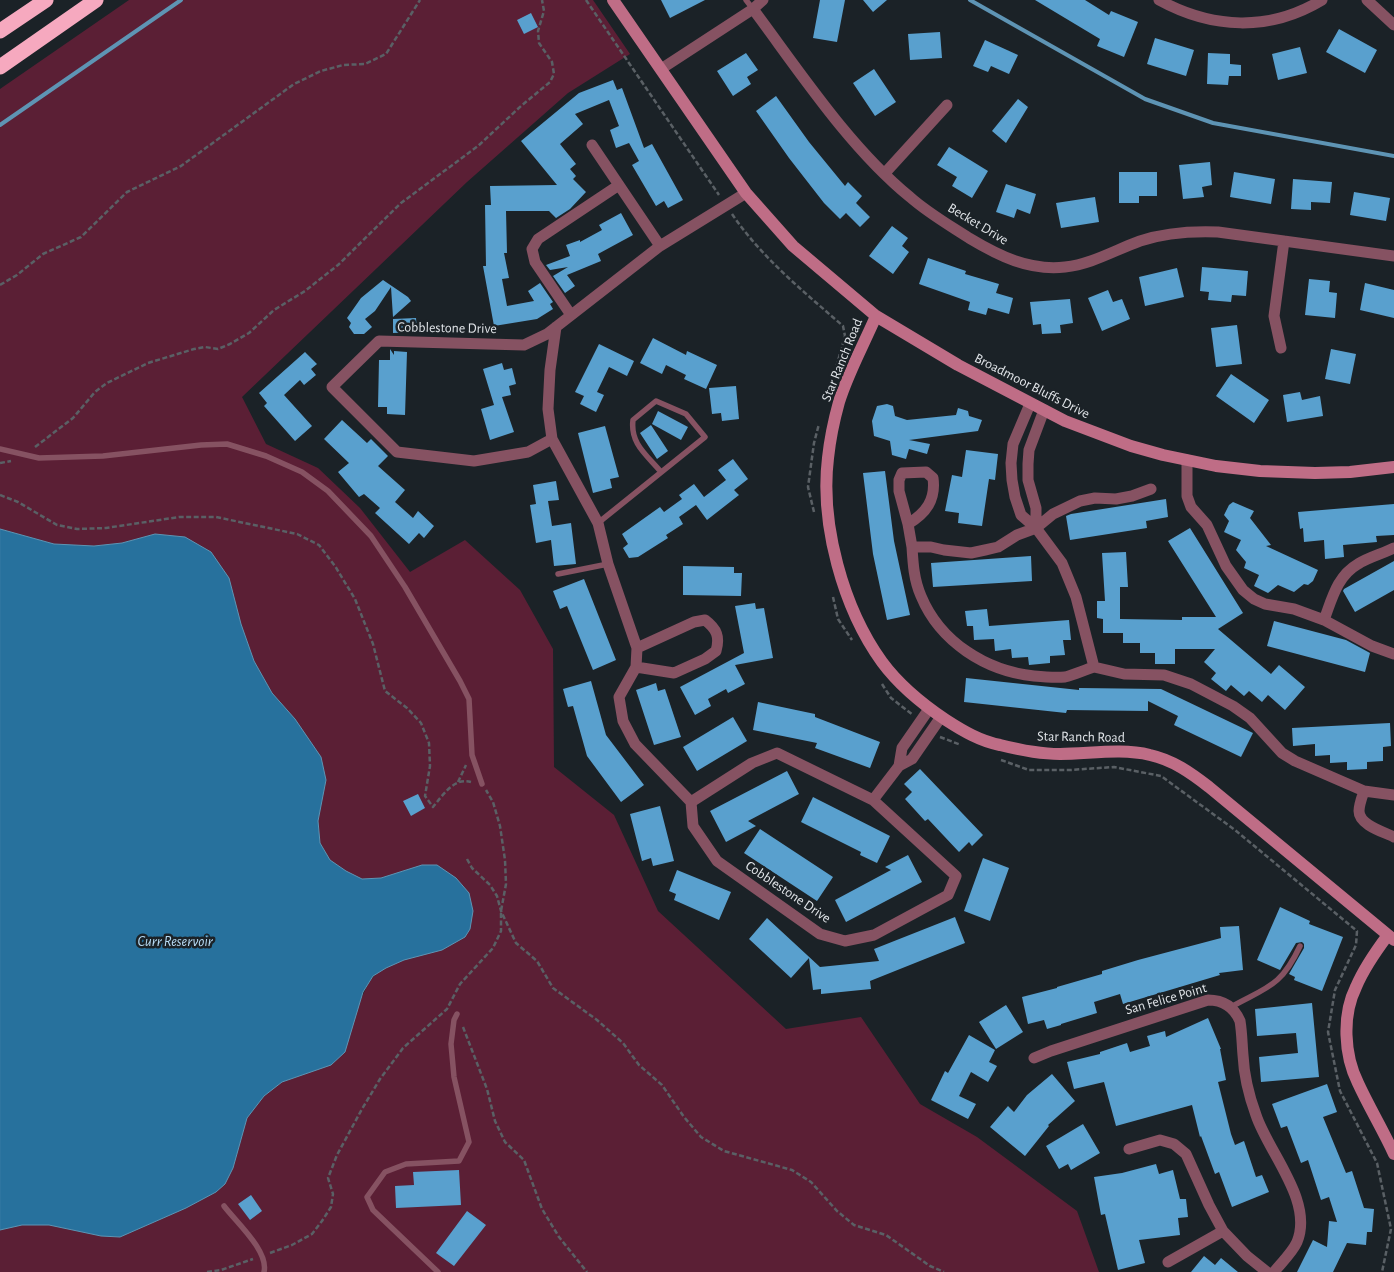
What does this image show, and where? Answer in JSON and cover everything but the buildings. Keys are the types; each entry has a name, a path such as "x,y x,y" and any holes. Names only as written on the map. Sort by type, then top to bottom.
{"highway":[{"path":"0,31 46,0"},
{"path":"0,67 96,0"}],"street":[{"name":"Star Ranch Road","path":"613,0 746,193 793,246 876,316 839,402 828,459 827,492 829,523 842,582 852,610 886,667 928,709 972,735 997,745 1042,753 1127,752 1150,755 1171,762 1190,772 1391,937"},
{"path":"661,69 750,4 763,0"},
{"path":"1159,0 1196,17 1233,23 1271,21 1290,16 1322,0"},
{"path":"1367,0 1394,25"},
{"name":"Becket Drive","path":"750,4 845,130 884,173 910,197 945,223 992,252 1011,260 1031,266 1049,268 1074,265 1100,258 1141,241 1195,231 1218,232 1394,256"},
{"path":"884,173 947,105"},
{"path":"592,145 660,246"},
{"path":"571,315 535,262 532,249 538,239 619,185"},
{"name":"Cobblestone Drive","path":"552,439 528,452 474,461 398,452 332,387 379,341 524,345 547,334 660,246 746,193"},
{"path":"1281,348 1274,316 1284,241"},
{"name":"Broadmoor Bluffs Drive","path":"876,316 958,365 1030,404 1065,421 1131,446 1216,466 1260,471 1350,472 1394,467"},
{"path":"556,327 550,370 549,399 552,439 598,523 608,564 637,648 636,666 619,697 623,721 635,744 691,802"},
{"path":"1030,404 1013,444 1012,480 1021,515 1036,528 1062,563 1076,597 1094,667"},
{"path":"1036,528 1036,508 1028,480 1028,464 1029,450 1044,410"},
{"path":"1187,460 1188,496 1191,507 1207,525 1226,566 1243,590 1254,599 1265,604 1294,609 1324,620 1372,646 1394,654"},
{"path":"908,524 921,516 931,499 934,488 933,478 926,472 902,473 898,480 908,524 915,577 921,597 931,614 944,631 972,655 1006,671 1042,677 1064,677 1094,667 1124,674 1164,675 1191,684 1233,706 1250,718 1282,753 1295,761 1364,791 1394,794"},
{"path":"912,548 931,546 944,550 971,553 998,547 1036,528 1053,514 1080,501 1095,498 1116,499 1132,496 1151,489"},
{"path":"1324,620 1338,583 1346,572 1357,564 1394,548"},
{"path":"636,666 674,673 705,659 716,651 720,640 715,627 706,620 694,622 637,648"},
{"path":"899,766 902,748 928,709"},
{"path":"873,800 899,766 912,759 941,717"},
{"name":"Cobblestone Drive","path":"777,754 873,800 956,876 948,895 874,935 845,942 820,934 717,861 694,826 691,802 752,763 777,754"},
{"path":"1364,791 1359,812 1361,817 1365,822 1394,837"},
{"path":"1391,937 1372,958 1355,988 1348,1016 1347,1042 1349,1057 1357,1081 1394,1154"},
{"name":"San Felice Point","path":"1034,1058 1051,1050 1208,1000 1216,1000 1231,1007"},
{"path":"1231,1007 1240,1021 1247,1085 1256,1117 1293,1191 1300,1211 1298,1241 1274,1272"},
{"path":"1129,1149 1160,1140 1174,1144 1186,1154 1223,1232 1267,1272"},
{"path":"1168,1262 1223,1232"}],"lane":[{"path":"598,523 705,437 686,414 656,401 633,420 632,431 634,440 661,472"},
{"path":"0,449 39,458 103,456 201,445 227,444 266,456 302,472 328,491 370,536 405,587 469,699 472,755 482,784"},
{"path":"558,574 608,564"},
{"path":"1231,1007 1275,983 1284,974 1300,946"},
{"path":"438,1272 372,1210 366,1197 385,1172 406,1164 459,1161 469,1142 454,1077 451,1044 454,1020 457,1014"},
{"path":"224,1206 254,1242 262,1256 264,1272"}],"path":[{"path":"0,284 17,275 44,254 81,237 127,192 181,166 294,84 321,71 344,65 365,64 386,54 420,0"},
{"path":"0,463 8,462 24,455 73,418 95,392 107,383 148,363 199,348 218,348 230,344 249,333 274,310 338,266 401,203 478,146 550,82 554,74 552,62 539,43 538,31 544,11 542,0"},
{"path":"586,0 744,232 769,260 843,326 845,336 832,381"},
{"path":"815,515 808,486 814,443 822,416"},
{"path":"0,495 18,502 57,525 77,529 106,528 179,517 216,517 298,534 319,545 335,566 355,599 373,644 385,691 407,708 421,723 430,751 430,766 425,796 433,807 452,785 458,782 466,780 482,784 493,802 500,826 506,860 506,884 501,931 493,948 460,984 447,1009 404,1048 380,1079 337,1155 328,1178 334,1194 331,1206 322,1221 312,1234 292,1245 221,1270 207,1272"},
{"path":"832,591 838,619 854,643"},
{"path":"881,682 891,698 920,721"},
{"path":"932,731 940,737 966,747"},
{"path":"458,782 472,755"},
{"path":"993,757 1029,770 1114,767 1161,776 1235,830 1357,931 1356,946 1335,990 1328,1032 1340,1091 1377,1163 1391,1229 1382,1272"},
{"path":"467,859 472,868 497,896 516,943 537,961 553,988 597,1020 623,1043 639,1064 662,1084 684,1117 701,1137 724,1150 792,1170 811,1182 837,1211 854,1225 886,1236 930,1266 944,1272"},
{"path":"452,1000 487,1089 495,1121 505,1142 524,1160 542,1209 559,1237 587,1272"}],"shaded area":[{"path":"129,0 593,0 630,54 568,93 467,182 242,397 266,444 318,468 360,508 410,572 465,540 520,590 553,649 554,767 614,815 658,911 786,1029 861,1017 920,1104 977,1137 1077,1211 1099,1272 0,1272 0,1230 22,1225 49,1225 101,1236 120,1237 186,1208 216,1192 233,1168 247,1118 264,1096 282,1082 299,1076 345,1052 356,1012 369,983 374,976 388,966 404,960 422,865 381,878 362,879 346,872 330,860 320,843 318,821 326,780 295,719 272,693 254,661 211,552 184,537 155,534 122,543 94,546 54,544 0,529 0,89"}],"water":[{"name":"Curr Reservoir","path":"0,529 54,544 94,546 122,543 155,534 185,537 211,552 229,578 241,624 254,661 272,693 295,719 321,757 326,780 318,821 320,843 330,860 362,879 381,878 422,865 437,865 456,878 469,893 473,911 470,929 465,937 442,950 404,960 373,976 363,992 345,1052 331,1065 282,1082 264,1096 247,1118 233,1168 225,1184 216,1192 186,1208 120,1237 101,1236 49,1225 22,1225 0,1230"}],"waterway":[{"path":"0,125 181,0"},
{"path":"970,0 1145,99 1213,123 1394,156"}]}
